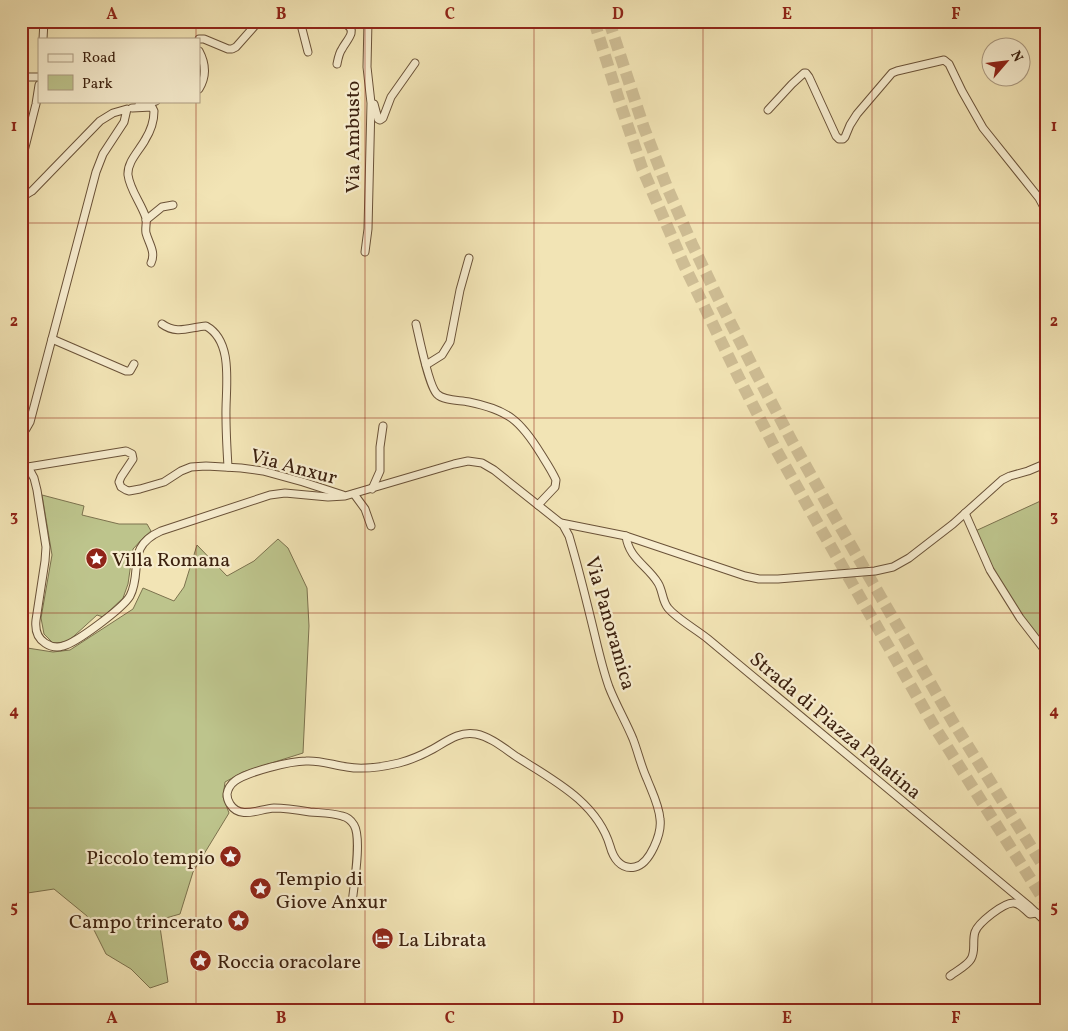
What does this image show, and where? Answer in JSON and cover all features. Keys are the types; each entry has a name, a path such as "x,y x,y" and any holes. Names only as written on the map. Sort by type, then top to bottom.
{"street":[{"path":"43,38 44,21"},
{"path":"200,40 204,39 232,49 259,21"},
{"path":"300,21 308,52"},
{"path":"335,21 346,24 351,31 349,38 342,48 337,64"},
{"name":"Via Ambusto","path":"365,252 368,229 371,94 367,64 368,21"},
{"path":"200,53 205,73 200,87"},
{"path":"768,110 804,73 809,77 836,136 842,139 845,137 851,122 892,73 944,60 949,64 983,128 1041,200 1047,213"},
{"path":"371,94 377,118 380,120 383,118 391,97 415,63"},
{"path":"21,77 38,77"},
{"path":"21,163 38,91"},
{"path":"21,193 27,194 32,191 100,121 113,113 151,102"},
{"path":"129,108 152,107 154,111 149,133 128,170 131,186 146,220 146,231 153,255 151,263"},
{"path":"21,430 26,429 30,422 96,172 104,154 124,122 129,108"},
{"path":"146,220 162,207 173,205"},
{"path":"426,365 442,355 450,342 460,290 469,258"},
{"path":"162,324 176,330 195,329 206,326 214,331 220,341 226,364 228,467"},
{"path":"416,324 432,388 439,396 493,408 511,418 525,430 556,480 554,486 538,505"},
{"path":"52,339 126,371 130,371 134,364"},
{"path":"372,489 380,470 380,441 383,426"},
{"name":"Via Anxur","path":"25,466 128,451 132,454 133,459 118,482 122,488 129,491 161,483 191,467 202,466 228,467 274,473 346,496"},
{"name":"Via Panoramica","path":"25,466 36,487 46,547 35,629 42,641 55,647 69,644 81,638 128,599 134,584 138,554 145,542 156,533 274,494 346,496 459,463 474,461 494,470 561,523 571,542 602,664 610,688 631,736 658,809 660,827 651,852 646,860 637,866 631,867 619,863 613,855 605,832 599,822 574,796 484,736 473,734 457,736 426,753 397,764 358,768 300,761 252,773 232,784 228,791 228,798 232,806 240,812 278,808 340,815 351,821 356,828 358,841 352,902"},
{"path":"561,523 626,536 758,579 874,571 893,567 909,558 953,524 1002,480 1028,472 1047,463"},
{"path":"354,494 365,509 370,526"},
{"path":"965,512 990,570 1023,623 1047,653"},
{"name":"Strada di Piazza Palatina","path":"626,536 628,547 633,555 658,582 665,603 670,610 708,639 1047,923"},
{"path":"950,976 970,960 973,953 976,930 1000,908 1015,903 1030,914 1037,913"}],"green space":[{"path":"42,495 84,506 82,515 119,524 147,524 151,531 133,549 128,584 123,598 103,617 97,615 66,642 53,643 44,634 41,618 52,555"},
{"path":"1047,498 1047,653 1021,623 971,533"},
{"path":"278,539 288,548 307,588 309,626 303,753 243,772 225,782 223,797 229,813 193,872 180,914 159,920 168,982 150,988 131,969 106,954 87,916 54,889 21,894 21,647 53,652 70,650 133,609 143,588 174,601 184,587 197,545 227,576 254,561"}],"tunnel":[{"path":"594,21 642,168 684,265 739,378 774,446 934,726 1047,905"},
{"path":"609,21 644,128 667,187 692,244 756,373 830,509 953,722 1047,872"}],"place":[{"name":"Villa Romana","path":"96,559"},
{"name":"Piccolo tempio","path":"231,857"},
{"name":"Tempio di Giove Anxur","path":"260,889"},
{"name":"Campo trincerato","path":"239,921"},
{"name":"La Librata","path":"382,939"},
{"name":"Roccia oracolare","path":"201,961"}]}
